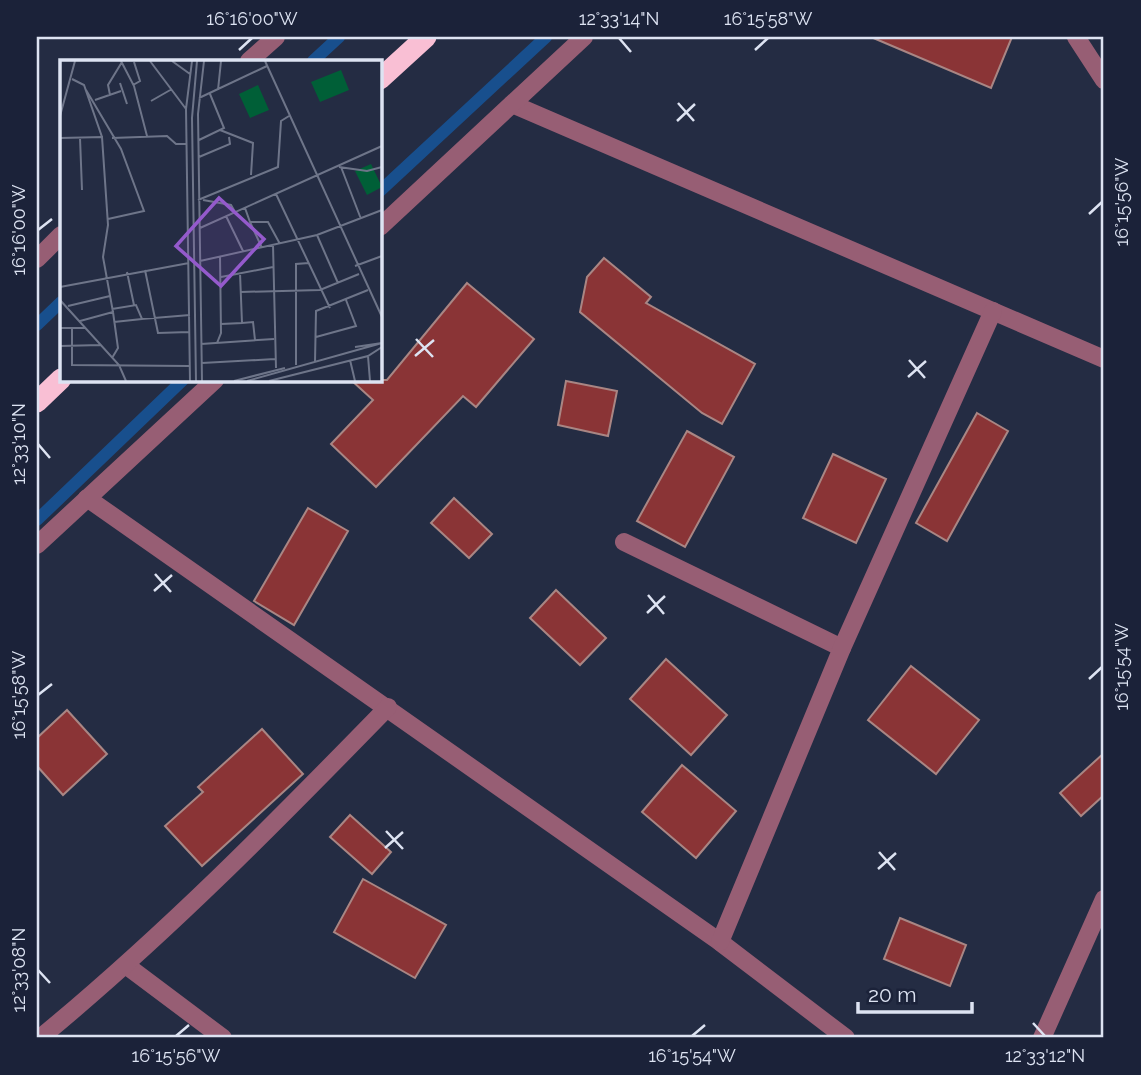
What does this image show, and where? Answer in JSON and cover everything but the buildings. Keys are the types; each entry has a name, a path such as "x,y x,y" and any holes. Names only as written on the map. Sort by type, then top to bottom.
{"highway":[{"path":"382,77 426,37"},
{"path":"37,402 60,380"}],"street":[{"path":"250,60 276,37"},
{"path":"382,225 584,37"},
{"path":"1076,37 1104,80"},
{"path":"512,104 1104,359"},
{"path":"37,259 60,236"},
{"path":"720,942 842,649 993,311"},
{"path":"37,545 213,382"},
{"path":"87,498 720,942 846,1038"},
{"path":"624,542 842,649"},
{"path":"40,1038 127,966 266,832 388,707"},
{"path":"1042,1038 1104,899"},
{"path":"127,966 223,1038"}],"waterway":[{"path":"314,60 339,37"},
{"path":"382,189 546,37"},
{"path":"37,325 60,303"},
{"path":"37,520 181,382"}]}
